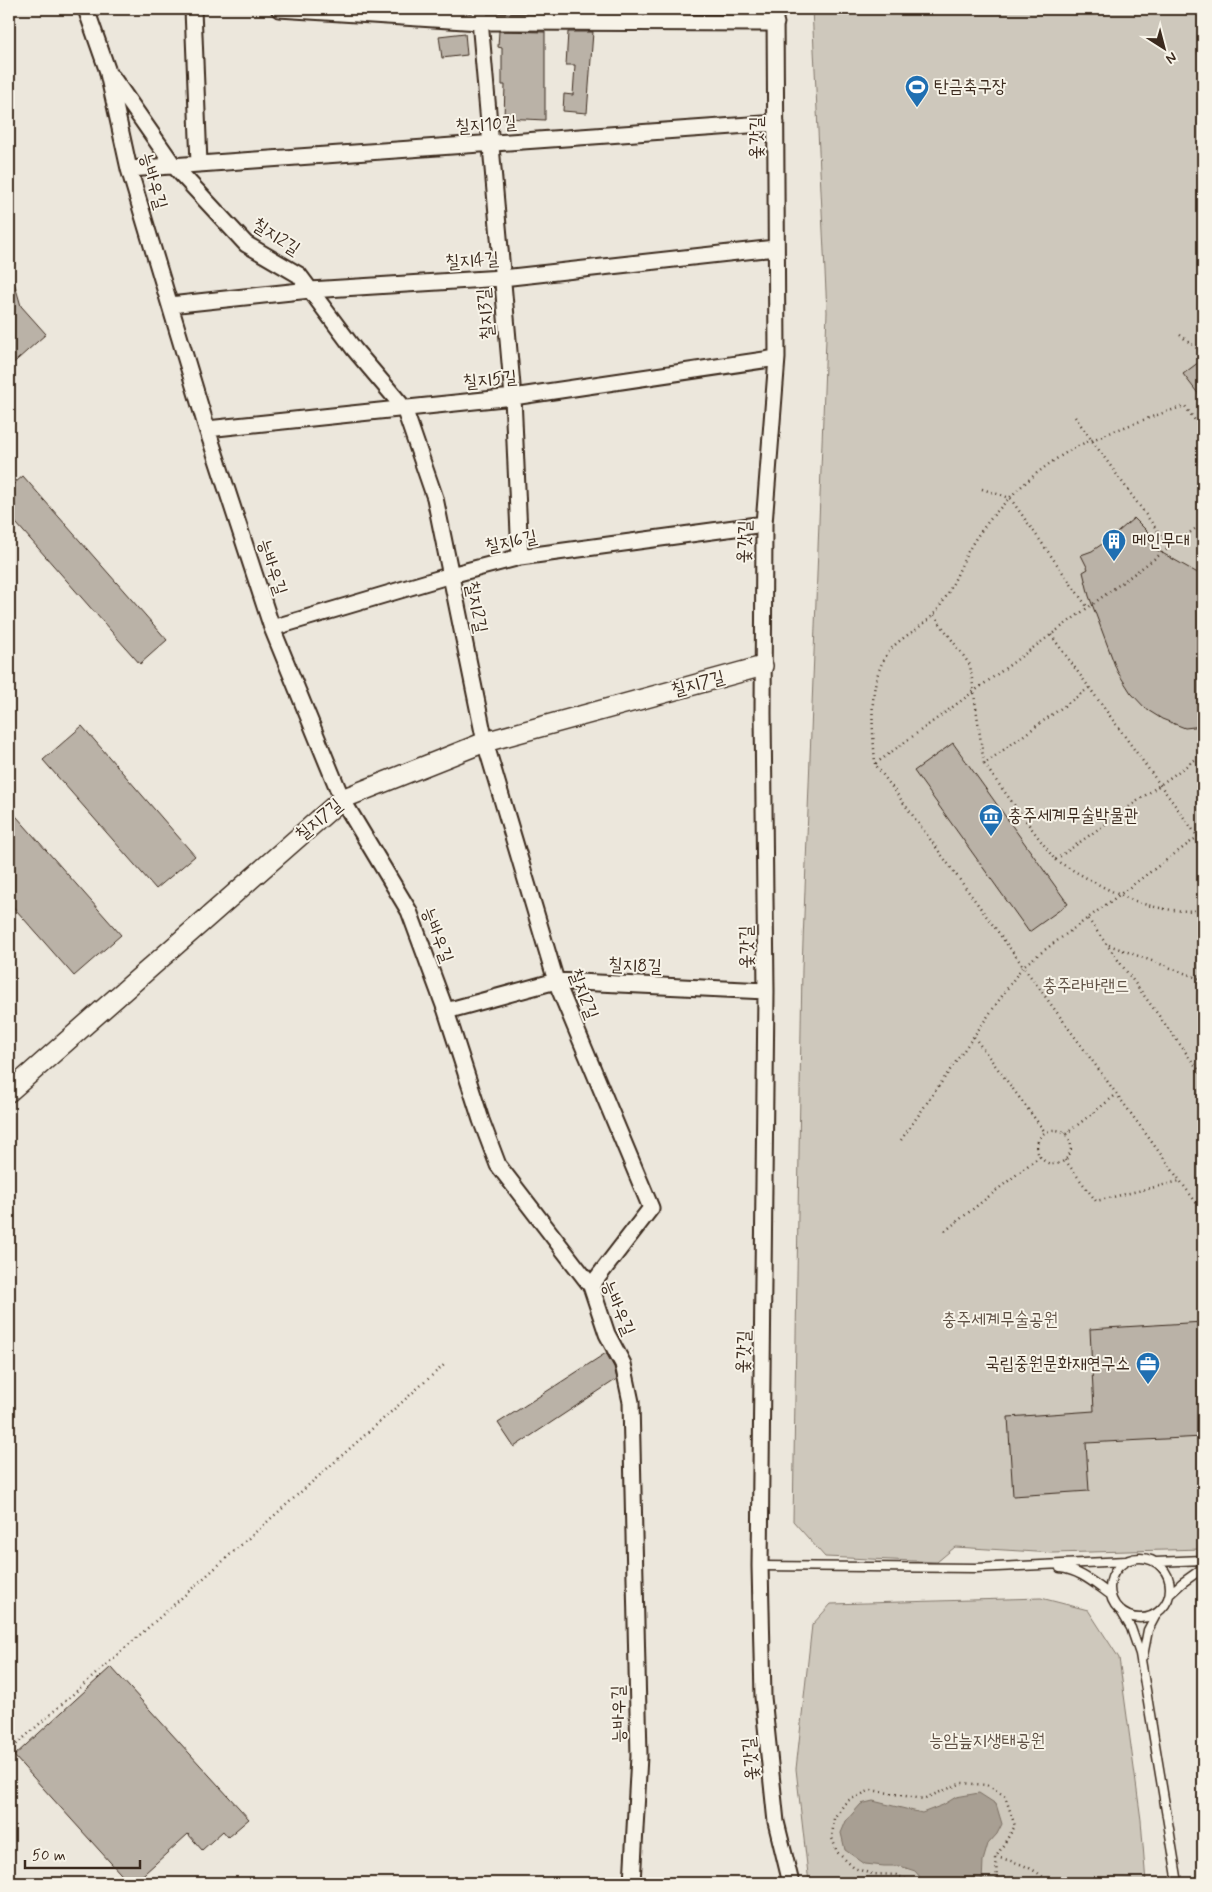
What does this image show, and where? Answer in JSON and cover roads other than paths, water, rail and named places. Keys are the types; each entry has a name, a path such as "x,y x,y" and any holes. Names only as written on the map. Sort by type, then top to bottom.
{"street":[{"name":"능바우길","path":"86,9 107,69 129,169 170,306 207,429 272,628 342,799 409,911 446,1010 481,1120 498,1165 591,1286 607,1334 623,1364 631,1402 639,1756 632,1883"},
{"path":"129,169 199,164 193,9"},
{"path":"279,9 479,15 775,16"},
{"name":"칠지3길","path":"479,15 512,397 520,557"},
{"name":"옻갓길","path":"775,16 777,358 764,524 763,666 766,991 760,1566 763,1697 776,1822 792,1883"},
{"name":"칠지2길","path":"107,69 174,166 246,244 299,275 354,349 404,408 435,498 484,742 556,982 651,1208 591,1286"},
{"name":"칠지10길","path":"199,164 776,123"},
{"name":"칠지4길","path":"170,306 310,290 502,278 776,248"},
{"name":"칠지5길","path":"207,429 512,397 777,358"},
{"name":"칠지6길","path":"272,628 451,575 520,557 764,524"},
{"name":"칠지7길","path":"9,1092 342,799 484,742 763,666"},
{"name":"칠지8길","path":"446,1010 556,982 766,991"}],"lane":[{"path":"760,1566 976,1568 1126,1561 1141,1558 1156,1562 1203,1560"},
{"path":"1126,1561 1114,1573 1110,1584 1110,1595 1131,1628 1137,1642 1178,1883"},
{"path":"1156,1562 1168,1576 1170,1594"},
{"path":"1035,1566 1068,1569 1082,1575 1110,1595"},
{"path":"1142,1668 1148,1630 1157,1614 1164,1607 1170,1594 1203,1568"},
{"path":"1121,1611 1134,1618 1150,1617 1157,1614"}],"place":[{"name":"탄금축구장","path":"917,108"},
{"name":"메인무대","path":"1114,562"},
{"name":"충주세계무술박물관","path":"991,837"},
{"name":"국립중원문화재연구소","path":"1148,1385"}],"park label":[{"name":"충주라바랜드","path":"1086,986"},
{"name":"충주세계무술공원","path":"1000,1320"},
{"name":"능암늪지생태공원","path":"987,1741"}]}
